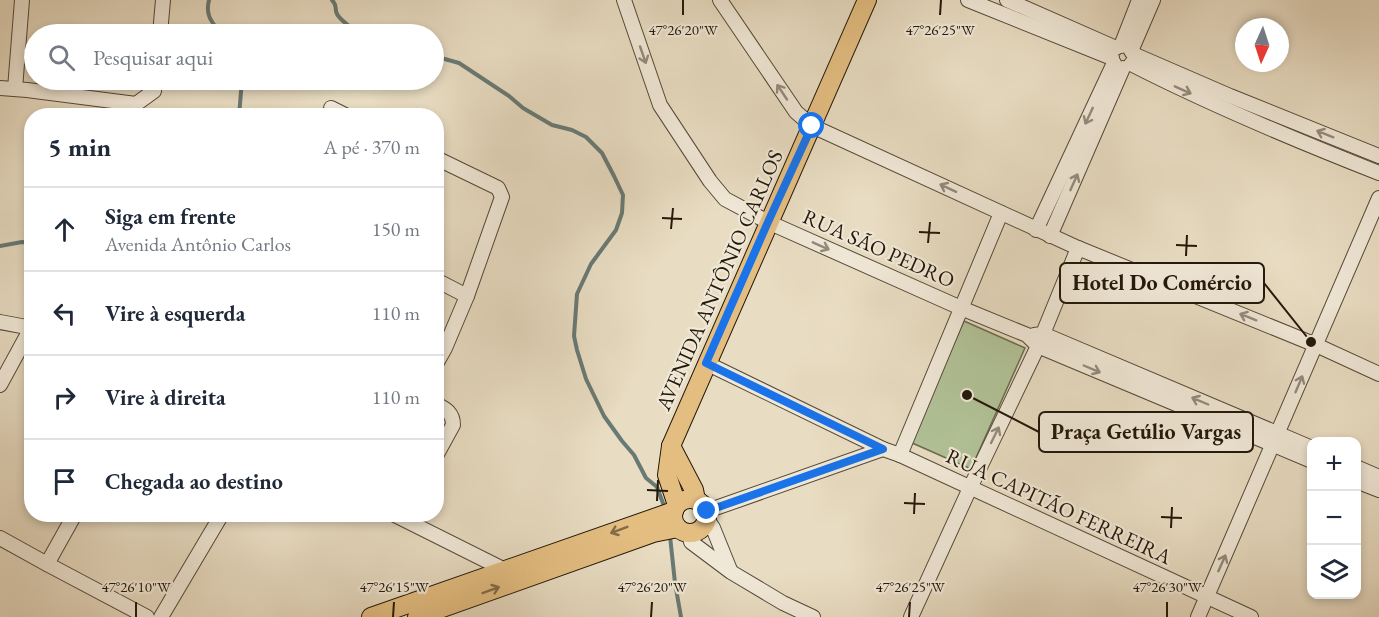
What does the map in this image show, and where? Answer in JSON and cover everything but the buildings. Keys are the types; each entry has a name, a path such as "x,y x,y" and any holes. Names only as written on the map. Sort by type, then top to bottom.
{"main road":[{"name":"AVENIDA ANTÔNIO CARLOS","path":"679,519 667,475 671,446 867,0"},
{"path":"671,446 704,510 703,528 694,532 679,519"},
{"path":"417,617 653,532 679,519 686,499 704,510"},
{"path":"371,617 505,570 679,519"}],"street":[{"path":"15,89 22,0"},
{"path":"161,24 163,0"},
{"name":"RUA SÃO PEDRO","path":"624,0 660,105 710,181 725,199 768,222 961,308 1041,340"},
{"path":"720,0 796,112 812,126 1036,230 1316,345 1379,374"},
{"path":"968,0 1230,96 1379,156"},
{"path":"1007,0 1123,57 1176,87 1314,148 1379,173"},
{"path":"1050,236 1123,57 1139,0"},
{"path":"1036,230 1153,0"},
{"path":"0,88 136,104 154,90"},
{"path":"444,162 498,188 502,194 467,296 444,350"},
{"path":"1198,617 1379,198"},
{"path":"900,455 1001,213"},
{"path":"911,617 1041,340 1078,248"},
{"path":"444,284 467,296"},
{"path":"0,322 24,327"},
{"path":"1041,340 1276,440 1307,459"},
{"path":"0,385 24,341"},
{"name":"RUA CAPITÃO FERREIRA","path":"706,363 883,449 1251,617"},
{"path":"444,408 452,415 453,420 453,425 444,441"},
{"path":"1276,440 1307,447"},
{"path":"731,572 704,510 883,449"},
{"path":"1361,469 1379,477"},
{"path":"1361,483 1379,490"},
{"path":"679,519 691,542 731,572 783,603 813,617"},
{"path":"47,564 71,522"},
{"path":"161,617 217,522"},
{"path":"412,522 523,579"},
{"path":"0,538 147,617"}],"green space":[{"path":"964,321 1025,348 971,469 910,442"}],"waterway":[{"path":"209,0 209,15 214,24"},
{"path":"332,0 336,12 347,24"},
{"path":"444,59 459,63 523,108 552,125 572,130 586,137 602,153 614,176 623,195 622,213 616,230 591,264 577,294 574,336 586,379 604,416 634,455 646,478 657,487 664,506"},
{"path":"240,108 241,90"},
{"path":"0,246 24,242"},
{"path":"670,536 681,617"}],"place":[{"name":"Hotel Do Comércio","path":"1311,342"},
{"name":"Praça Getúlio Vargas","path":"967,395"}],"route":[{"path":"707,511 883,449 706,363 812,126"}]}
